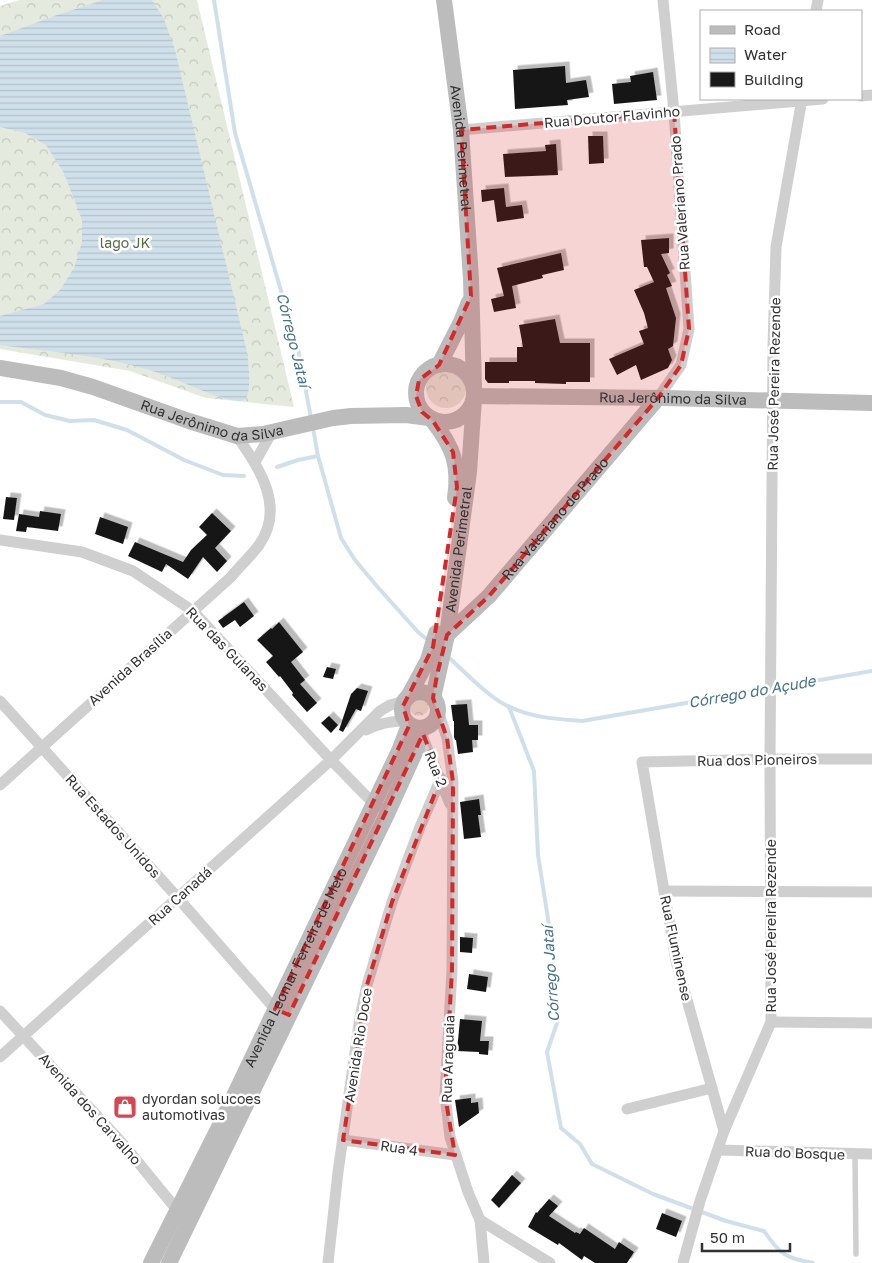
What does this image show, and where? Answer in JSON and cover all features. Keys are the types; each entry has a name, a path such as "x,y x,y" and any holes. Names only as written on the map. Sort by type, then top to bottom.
{"street":[{"name":"Avenida Perimetral","path":"444,0 460,130 472,296 474,394 469,472 451,564"},
{"name":"Rua Valeriano Prado","path":"658,398 681,365 689,329 674,112 663,0"},
{"name":"Rua Doutor Flavinho","path":"460,130 802,100"},
{"name":"Rua José Pereira Rezende","path":"684,1261 691,1228 724,1131 771,1022 770,759 773,347 776,247 802,100"},
{"name":"Avenida Perimetral","path":"439,365 472,296"},
{"path":"448,364 465,372 471,379 474,394 470,408 465,415 448,423 431,419 422,412 418,405 416,388 424,373 439,365 448,364"},
{"name":"Rua Jerônimo da Silva","path":"0,368 61,378 93,387 237,436 296,428 333,418 378,414 406,415 431,419"},
{"name":"Rua Jerônimo da Silva","path":"474,394 872,402"},
{"name":"Rua Valeriano do Prado","path":"443,633 490,596 658,398"},
{"name":"Avenida Perimetral","path":"430,674 433,647 443,633 457,487 457,466 453,452 431,419"},
{"path":"256,462 272,432"},
{"name":"Avenida Brasília","path":"0,785 231,577 259,544 268,526 271,501 256,462 237,436"},
{"name":"Rua das Guianas","path":"0,540 91,555 133,571 192,611 331,760 373,803 388,812"},
{"path":"430,674 435,705 434,721 426,727 414,725 402,711 406,699 430,674"},
{"path":"406,699 418,693 429,695 435,705"},
{"name":"Rua Canadá","path":"0,1057 331,760 380,711 406,699"},
{"name":"Rua Estados Unidos","path":"0,701 282,1012"},
{"name":"Rua Araguaia","path":"435,705 447,738 453,782 452,970 445,1095 450,1137 468,1192 480,1220 484,1263"},
{"name":"Rua Canadá","path":"358,734 382,723 393,721 414,725"},
{"name":"Rua 2","path":"414,725 423,738 453,810"},
{"name":"Avenida Leomar Ferreira de Melo","path":"169,1263 282,1012 373,803 414,725"},
{"name":"Avenida Leomar Ferreira de Melo","path":"151,1263 221,1124 388,812 417,748 414,725"},
{"name":"Rua dos Pioneiros","path":"642,762 872,759"},
{"name":"Rua Fluminense","path":"642,762 676,961 724,1131"},
{"name":"Avenida Rio Doce","path":"328,1263 360,1017 367,985 392,902 420,827 441,778"},
{"path":"664,891 872,892"},
{"name":"Avenida dos Carvalho","path":"0,1011 124,1145 177,1210"},
{"path":"771,1022 872,1022"},
{"path":"627,1109 712,1088"},
{"name":"Rua 4","path":"343,1140 456,1155"},
{"name":"Rua do Bosque","path":"718,1150 872,1154"},
{"path":"480,1220 550,1263"}],"lane":[{"path":"855,1155 856,1254"}],"highlighted area":[{"path":"674,112 689,329 681,365 658,398 489,596 447,635 437,675 433,698 447,738 453,782 452,970 445,1095 455,1155 343,1140 367,985 392,902 441,778 423,734 289,1015 275,1009 409,726 403,706 433,647 457,487 453,452 433,421 422,412 416,396 419,380 439,365 471,296 461,130"}],"green space":[{"name":"lago JK","path":"19,0 197,0 294,407 206,398 130,371 0,349 0,6"},
{"path":"446,368 460,374 466,388 460,402 446,408 432,402 426,388 432,374"},
{"path":"415,696 423,696 429,702 429,710 423,716 415,716 409,710 409,702"}],"water":[{"name":"lago JK","path":"103,0 152,0 164,19 175,50 247,352 249,385 247,397 244,400 230,400 151,371 109,360 0,345 0,316 44,304 60,290 74,268 82,242 82,220 64,173 46,145 25,133 0,127 0,36"}],"building":[{"path":"565,66 566,83 586,80 589,97 567,100 568,105 515,109 513,70"},
{"path":"653,72 657,100 614,104 612,84 631,82 630,76"},
{"path":"588,136 603,136 604,163 589,164"},
{"path":"556,144 558,175 505,177 503,154 546,151 545,145"},
{"path":"504,188 506,207 522,205 524,218 497,222 494,200 482,202 481,190"},
{"path":"669,238 669,253 661,254 670,273 667,275 672,286 666,288 676,318 673,346 668,349 672,360 668,368 641,380 636,365 617,375 609,359 644,344 639,331 648,328 634,290 654,282 647,267 644,267 641,240"},
{"path":"561,253 564,270 542,275 543,278 512,286 516,308 494,312 491,299 504,296 497,268"},
{"path":"555,319 560,343 590,343 590,382 566,382 566,384 509,381 509,383 488,383 485,379 485,362 517,362 517,347 523,347 519,325"},
{"path":"6,497 17,498 14,520 3,519"},
{"path":"40,511 61,514 58,531 27,527 26,532 16,531 19,514 39,517"},
{"path":"212,513 231,531 215,548 227,561 217,572 203,557 188,579 166,564 162,572 128,556 135,542 183,562 191,550 207,535 199,527"},
{"path":"100,517 128,527 123,544 95,534"},
{"path":"244,602 254,616 240,627 235,620 223,628 218,621"},
{"path":"279,622 303,652 291,662 305,680 300,684 317,703 307,712 292,695 293,693 280,676 266,662 273,656 257,640"},
{"path":"327,667 336,669 333,679 323,677"},
{"path":"357,688 368,691 361,711 356,709 343,732 339,730 351,694"},
{"path":"467,704 469,725 478,725 478,740 472,740 473,752 458,754 454,737 451,705"},
{"path":"329,716 338,725 331,733 321,723"},
{"path":"479,799 481,815 478,815 481,837 464,839 460,802"},
{"path":"460,937 473,938 472,953 460,952"},
{"path":"469,974 488,977 486,992 467,989"},
{"path":"460,1019 482,1021 480,1041 489,1041 488,1055 479,1054 479,1052 457,1051"},
{"path":"471,1098 471,1103 478,1102 479,1113 459,1127 455,1100"},
{"path":"512,1175 521,1183 499,1208 491,1200"},
{"path":"549,1199 558,1206 549,1216 575,1233 580,1234 584,1228 615,1249 619,1242 634,1252 627,1263 595,1263 584,1256 582,1260 559,1243 558,1245 528,1227 536,1212"},
{"path":"662,1213 682,1221 676,1237 656,1229"}],"waterway":[{"name":"Córrego Jataí","path":"214,0 235,133 298,349 311,418"},
{"path":"0,402 21,402 45,415 70,421 94,420 127,430 184,460 223,475 244,476"},
{"name":"Córrego Jataí","path":"313,428 318,456 341,538 355,560 375,584 418,632 429,641"},
{"path":"277,467 318,456"},
{"name":"Córrego do Açude","path":"446,655 494,698 510,707 536,716 582,721 872,671"},
{"name":"Córrego Jataí","path":"509,707 534,771 538,855 551,938 557,1023 547,1052 561,1128 580,1144 592,1164 653,1194 726,1221 764,1231 775,1246 784,1254 813,1263"}],"place":[{"name":"dyordan solucoes automotivas","path":"125,1107"}]}
